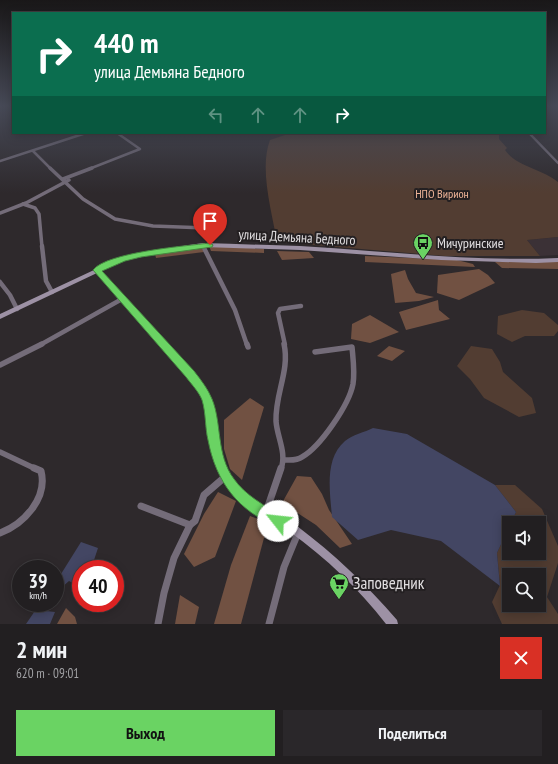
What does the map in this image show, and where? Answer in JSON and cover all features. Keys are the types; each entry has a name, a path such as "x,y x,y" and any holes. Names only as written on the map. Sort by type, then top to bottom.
{"street":[{"path":"0,161 80,135"},
{"path":"0,213 23,204 66,180 140,149 120,135"},
{"path":"531,135 558,163"},
{"path":"33,151 66,180 83,199 115,219 153,226 206,228 210,232 210,245"},
{"path":"23,204 35,208 39,214 46,280 52,292"},
{"path":"203,245 235,310 248,348"},
{"name":"улица Демьяна Бедного","path":"0,317 122,259 141,254 203,245 307,248 441,258 536,261 558,260"},
{"path":"97,270 190,374 202,390 208,401 214,441 220,464 229,484 265,515 290,527 298,533 351,577 393,624"},
{"path":"0,282 10,294 17,309"},
{"path":"0,365 32,350 122,299"},
{"path":"265,515 284,460 276,422 276,412 288,357 278,313 280,309 301,306"},
{"path":"284,460 301,459 309,453 339,412 353,385 352,347 315,352"},
{"path":"0,452 41,471 43,485 30,510 17,524 0,533"},
{"path":"158,624 164,593 174,558 190,525 195,521 204,495 226,476"},
{"path":"141,506 190,525"},
{"path":"269,624 284,567 298,533"}],"shaded area":[{"path":"558,237 558,255 540,256 527,240"},
{"path":"209,246 264,249 264,253 211,251"},
{"path":"201,247 204,252 156,258 155,254"},
{"path":"277,251 309,252 314,258 282,260"},
{"path":"365,256 457,260 473,264 475,267 365,262"},
{"path":"495,262 558,262 558,269 502,268"},
{"path":"479,269 488,275 495,283 459,300 437,293 438,275"},
{"path":"405,270 416,293 434,297 419,301 395,303 391,274"},
{"path":"438,300 439,310 450,319 406,330 399,312"},
{"path":"370,315 399,332 370,343 351,339 352,324"},
{"path":"389,346 405,351 392,361 377,356"},
{"path":"250,398 264,407 242,480 230,469 224,449 224,420"},
{"path":"297,476 311,477 322,494 329,510 352,544 340,548 316,525 282,503"},
{"path":"218,492 236,501 215,557 194,567 184,554 204,514"},
{"path":"250,516 268,523 241,624 214,624 231,565"},
{"path":"180,595 199,607 195,624 175,624"},
{"path":"66,608 75,617 77,624 57,624"}],"green space":[{"name":"НПО Вирион","path":"285,135 499,135 499,139 507,148 505,150 510,156 558,182 558,237 527,240 540,256 445,256 277,242 266,177 267,151 270,140"},
{"path":"522,310 544,313 558,325 558,331 554,336 525,336 512,342 497,334 498,316"},
{"path":"471,346 492,349 500,362 503,372 532,398 536,413 519,417 484,398 470,379 457,366"},
{"path":"495,485 515,485 542,509 545,516 514,516 516,512"},
{"path":"546,518 558,546 558,563 547,597 558,614 558,624 502,624 492,602 500,585 497,553 502,542 502,560 546,560"}],"water":[{"path":"373,428 407,434 495,485 516,512 514,516 502,516 502,542 497,553 500,586 441,541 391,530 358,540 332,517 330,497 331,466 338,448 345,441 355,435"},
{"path":"81,542 98,548 94,560 72,560 72,582 69,581 64,585 64,569"},
{"path":"34,612 55,612 50,624 26,624"}],"place":[{"name":"Мичуринские","path":"423,260"},
{"name":"Заповедник","path":"339,600"}],"route":[{"path":"210,245 176,248 141,254 122,259 97,270 190,374 202,390 208,401 214,441 220,464 229,484 265,515 278,521"}]}
